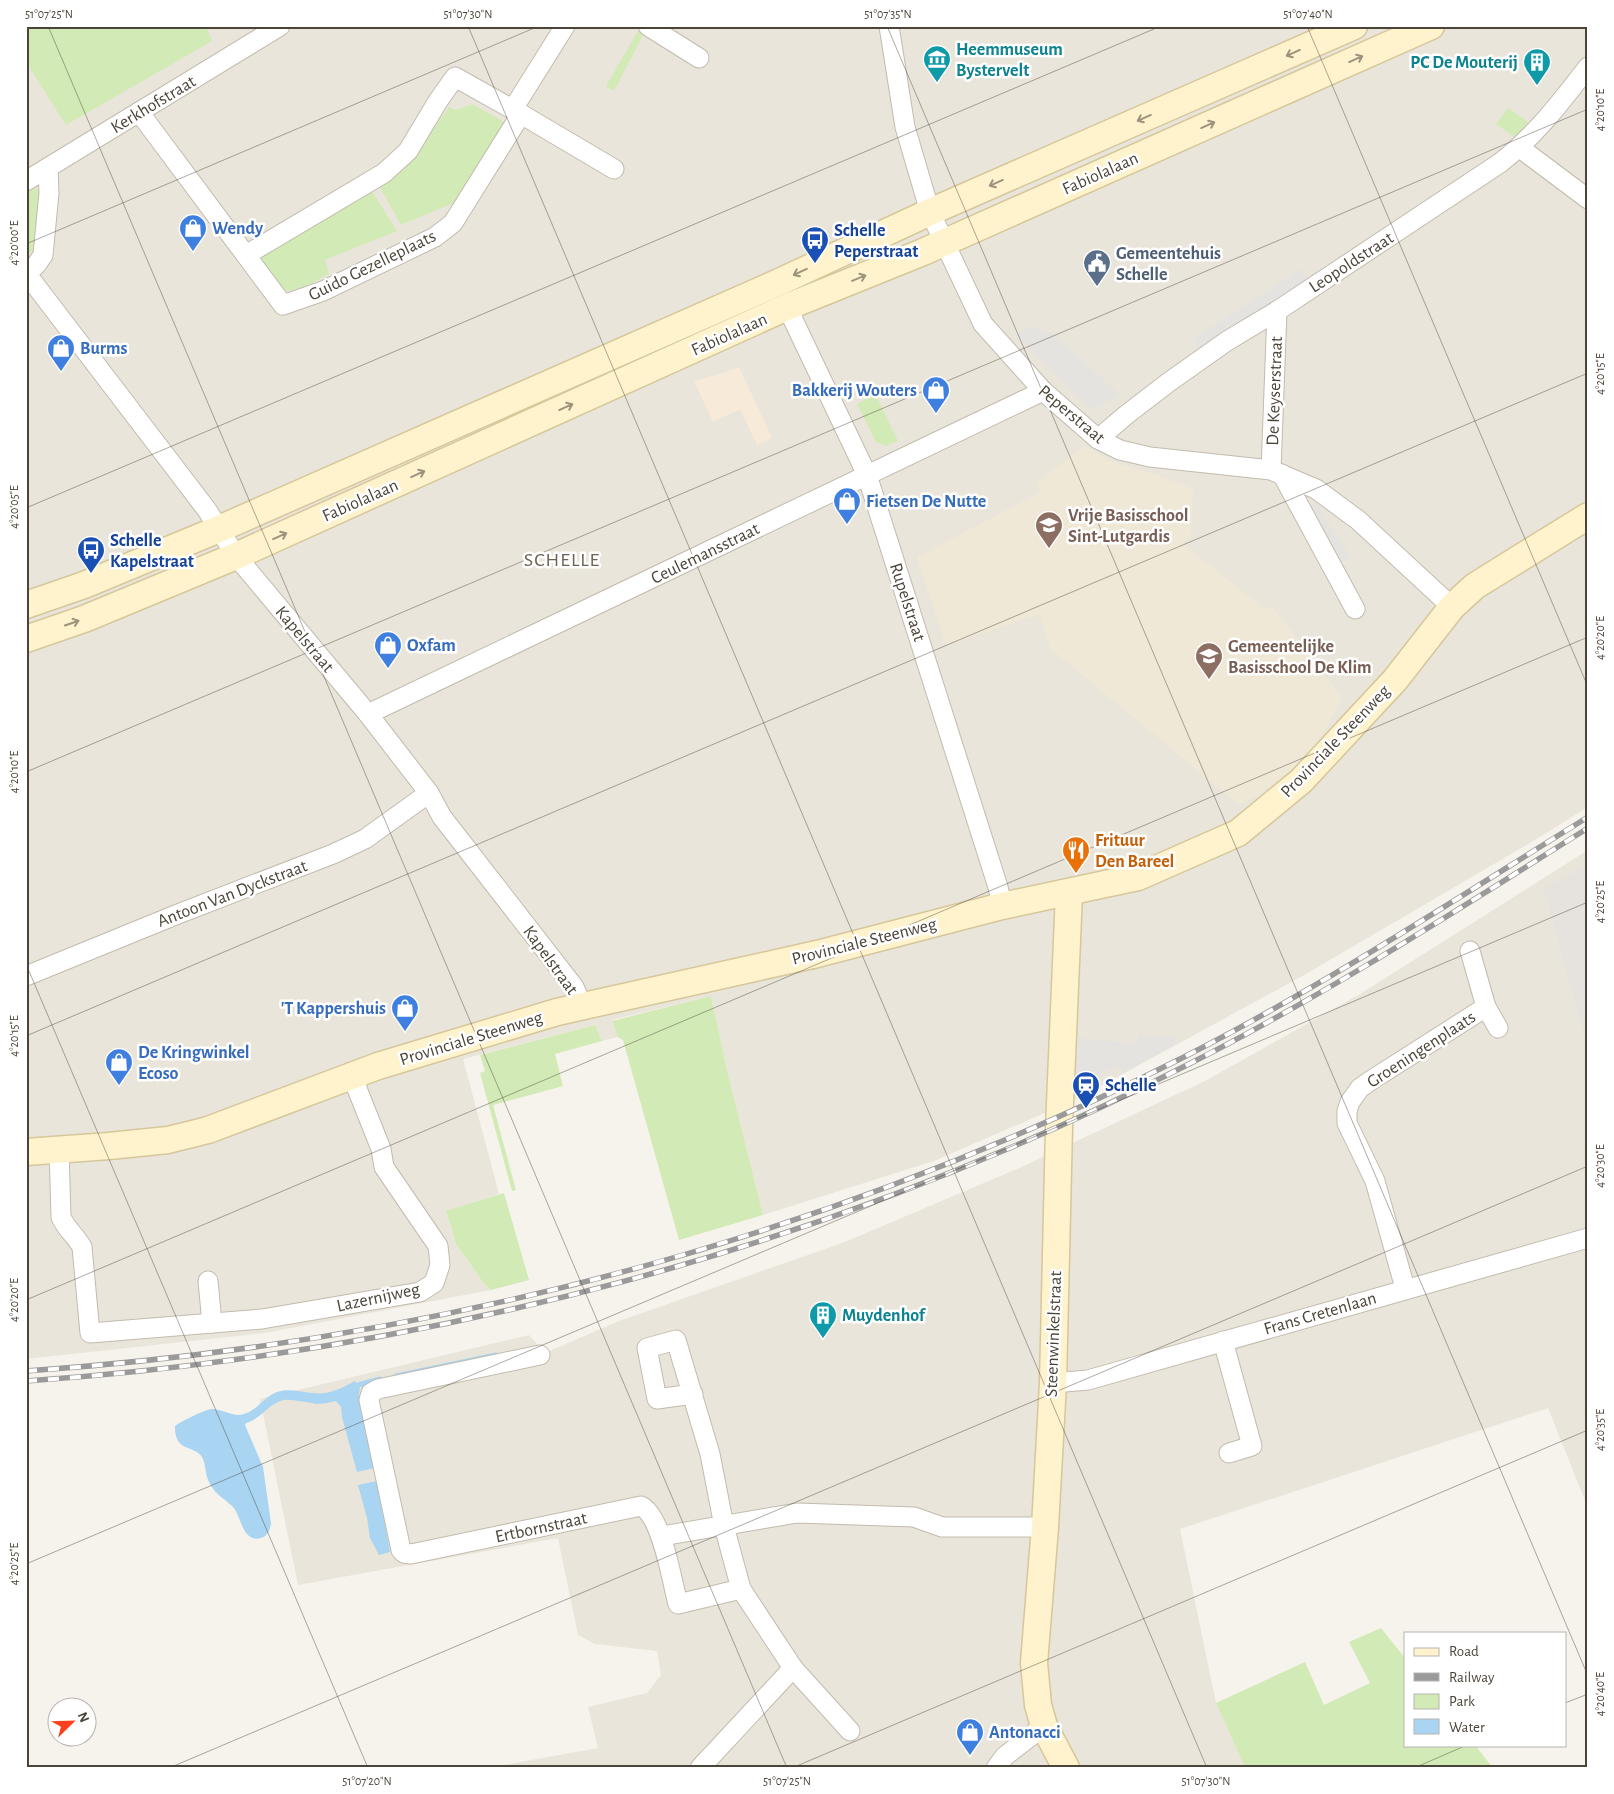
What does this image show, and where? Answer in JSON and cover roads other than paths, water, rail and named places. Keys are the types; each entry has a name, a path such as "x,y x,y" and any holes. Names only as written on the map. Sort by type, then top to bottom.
{"main road":[{"name":"Fabiolalaan","path":"26,605 79,587 219,529 777,283 930,212 1354,26"},
{"name":"Fabiolalaan","path":"26,639 84,619 236,556 788,307 944,243 1431,26"},
{"name":"Provinciale Steenweg","path":"26,1152 168,1140 208,1130 352,1076 479,1035 582,1005 817,954 1002,906 1138,877 1238,833 1302,781 1395,680 1452,607 1475,586 1588,516"},
{"name":"Steenwinkelstraat","path":"1066,1768 1044,1726 1038,1705 1034,1663 1046,1527 1059,1127 1069,893"}],"street":[{"name":"Kerkhofstraat","path":"26,181 280,26"},
{"path":"517,111 565,26"},
{"path":"648,26 699,58"},
{"name":"Peperstraat","path":"889,26 906,127 930,212 983,324 1043,391 1098,439 1120,450 1150,457 1276,472 1316,489 1358,520 1452,607"},
{"name":"Leopoldstraat","path":"1098,439 1169,382 1227,341 1277,311 1392,236 1520,148 1555,109 1588,67"},
{"path":"246,256 384,173 408,151 455,77 517,111 614,169"},
{"name":"Guido Gezelleplaats","path":"139,112 282,305 323,291 435,237 453,223 517,111"},
{"path":"1520,148 1588,199"},
{"name":"Kapelstraat","path":"48,168 49,193 43,255 37,264 26,274 208,510 236,556 368,714 429,793 442,817 574,987 582,1005"},
{"name":"Rupelstraat","path":"788,307 867,475 996,878 1002,906"},
{"name":"De Keyserstraat","path":"1276,472 1277,311"},
{"name":"Ceulemansstraat","path":"368,714 1043,391"},
{"path":"1276,472 1355,609"},
{"name":"Antoon Van Dyckstraat","path":"26,976 333,854 366,839 429,793"},
{"name":"Groeningenplaats","path":"1470,951 1486,1007 1498,1028"},
{"name":"Groeningenplaats","path":"1406,1288 1375,1180 1351,1134 1347,1123 1347,1111 1355,1095 1370,1080 1486,1007"},
{"name":"Lazernijweg","path":"59,1150 62,1217 64,1224 82,1247 90,1333 262,1319 420,1292 434,1283 440,1265 438,1246 384,1167 381,1149 352,1076"},
{"name":"Frans Cretenlaan","path":"1052,1383 1088,1380 1406,1288 1588,1238"},
{"path":"208,1281 212,1323"},
{"path":"1223,1341 1252,1446 1229,1453"},
{"name":"Ertbornstraat","path":"540,1355 378,1389 370,1393 369,1400 399,1545 404,1553 411,1554 642,1506 649,1512 662,1536"},
{"path":"693,1394 710,1454 724,1526 741,1589 793,1668 850,1731"},
{"path":"741,1589 678,1604 662,1536 796,1513 914,1517 942,1527 1046,1527"},
{"path":"700,1768 793,1668"},
{"path":"996,1768 1005,1756 1044,1726"}],"water":[{"path":"355,1381 360,1388 359,1394 375,1468 357,1472 341,1407 336,1401 318,1404 284,1400 274,1404 246,1423 245,1425 263,1467 271,1523 265,1536 255,1539 250,1537 243,1528 233,1507 217,1494 212,1487 200,1454 178,1441 175,1426 212,1409 236,1415 245,1414 272,1394 281,1391 324,1393 339,1389"},
{"path":"377,1481 390,1552 379,1555 370,1538 358,1485"}],"waterway":[{"path":"396,1376 496,1355"},
{"path":"358,1385 380,1379"}],"railway":[{"path":"26,1371 177,1357 326,1336 474,1308 620,1273 764,1230 905,1180 1045,1123 1182,1058 1234,1031 1387,942 1588,817"},
{"path":"26,1381 177,1367 327,1346 476,1317 624,1281 769,1238 912,1188 1052,1130 1189,1064 1240,1037 1391,950 1588,828"}],"place":[{"name":"Heemmuseum Bystervelt","path":"937,83"},
{"name":"PC De Mouterij","path":"1537,86"},
{"name":"Wendy","path":"193,252"},
{"name":"Schelle Peperstraat","path":"815,264"},
{"name":"Gemeentehuis Schelle","path":"1097,287"},
{"name":"Burms","path":"61,372"},
{"name":"Bakkerij Wouters","path":"936,414"},
{"name":"Fietsen De Nutte","path":"847,525"},
{"name":"Vrije Basisschool Sint-Lutgardis","path":"1049,549"},
{"name":"Schelle Kapelstraat","path":"91,574"},
{"name":"Oxfam","path":"388,669"},
{"name":"Gemeentelijke Basisschool De Klim","path":"1209,680"},
{"name":"Frituur Den Bareel","path":"1076,874"},
{"name":"'T Kappershuis","path":"405,1032"},
{"name":"De Kringwinkel Ecoso","path":"119,1086"},
{"name":"Schelle","path":"1086,1109"},
{"name":"Muydenhof","path":"823,1339"},
{"name":"Antonacci","path":"970,1756"}],"district":[{"name":"SCHELLE","path":"562,559"}]}
